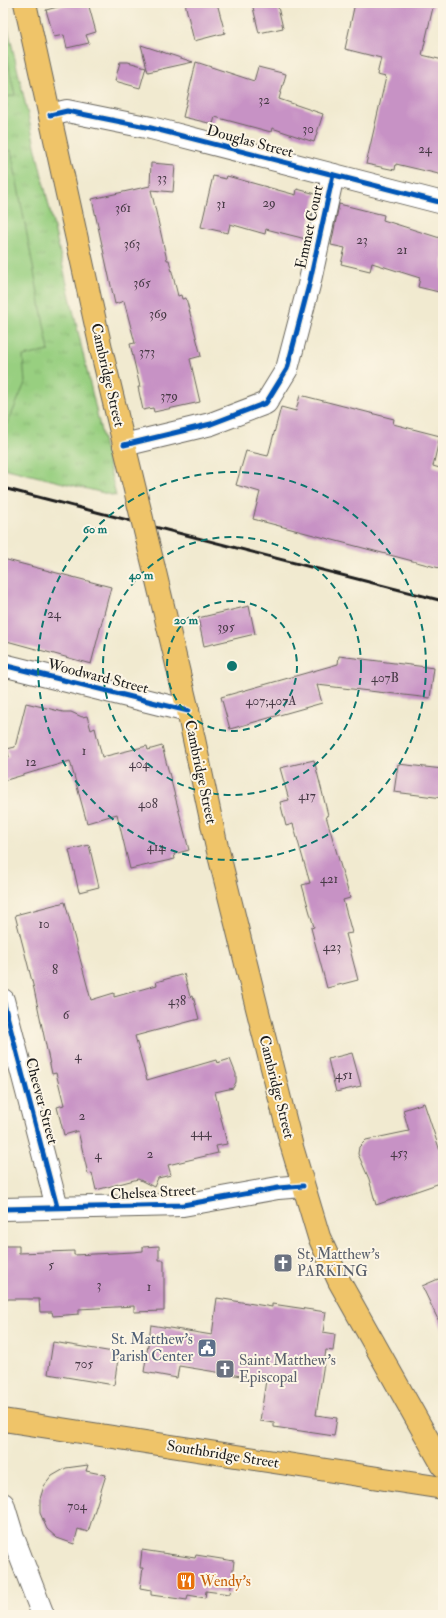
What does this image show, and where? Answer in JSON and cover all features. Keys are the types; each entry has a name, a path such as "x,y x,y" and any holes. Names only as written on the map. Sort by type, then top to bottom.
{"main road":[{"name":"Cambridge Street","path":"25,3 102,353 188,711 216,843 303,1186 319,1237 339,1281 443,1466"},
{"name":"Southbridge Street","path":"3,1420 443,1488"}],"street":[{"name":"Douglas Street","path":"50,115 67,111 135,124 443,203"},
{"name":"Emmet Court","path":"124,445 211,424 266,403 287,369 309,285 332,175"},
{"name":"Woodward Street","path":"3,665 188,711"},
{"name":"Cheever Street","path":"3,1000 57,1207"},
{"name":"Chelsea Street","path":"3,1209 183,1205 278,1188 303,1186"},
{"path":"3,1504 13,1536 43,1615"}],"green space":[{"path":"3,20 6,20 116,496 3,468"},
{"path":"3,40 15,95 3,98"},
{"path":"11,150 49,351 23,356 25,383 8,423 3,422 3,152"}],"building":[{"path":"73,3 88,3 96,32 86,35 89,43 67,48 64,35 54,37 46,10"},
{"path":"185,3 217,3 225,33 194,41"},
{"path":"252,3 277,3 283,28 259,33"},
{"path":"355,3 434,3 422,55 443,60 443,175 396,164 395,170 366,164 386,77 377,75 381,58 345,49"},
{"path":"141,45 193,62 148,72"},
{"path":"120,62 128,62 146,67 140,88 115,81"},
{"path":"196,62 254,81 258,67 286,74 279,99 323,114 314,142 272,128 271,132 215,117 213,124 183,117"},
{"path":"151,163 175,165 173,192 151,190 167,260 169,260 178,296 181,295 182,299 186,298 201,356 190,359 200,402 154,412 153,408 143,410 138,387 140,387 130,344 135,343 124,301 115,304 92,199 150,186"},
{"path":"213,176 226,179 227,176 296,195 297,189 316,194 306,239 266,229 265,234 230,224 228,233 201,227"},
{"path":"339,204 384,215 383,220 443,239 443,293 418,287 420,278 372,263 370,271 341,264 345,248 331,245"},
{"path":"300,395 394,419 393,424 440,436 433,466 443,469 443,569 253,519 260,492 236,485 246,451 268,456 281,407 296,411"},
{"path":"3,559 111,587 91,664 3,640"},
{"path":"249,606 255,634 204,646 198,618"},
{"path":"339,656 434,668 430,698 317,685 322,703 230,729 221,697 338,664"},
{"path":"26,703 63,712 71,712 82,717 87,716 91,730 95,728 102,757 147,746 148,750 162,746 189,850 174,854 175,859 130,869 117,814 87,823 70,761 3,781 3,759 9,757 7,749 15,747"},
{"path":"314,760 328,815 326,816 350,898 343,900 352,933 346,934 358,980 327,988 311,928 314,927 302,885 310,883 293,824 286,826 280,802 289,800 280,768"},
{"path":"398,764 443,769 443,798 394,792"},
{"path":"89,845 99,887 79,892 69,850"},
{"path":"65,902 91,1000 114,993 114,997 157,985 156,982 184,974 190,997 193,996 199,1019 135,1036 147,1080 216,1060 217,1063 230,1059 236,1074 236,1082 233,1088 215,1092 227,1144 216,1146 218,1153 168,1165 171,1175 158,1178 154,1187 138,1179 96,1190 92,1173 88,1174 78,1131 64,1135 57,1107 64,1105 56,1073 52,1074 34,989 15,915"},
{"path":"352,1053 361,1086 336,1092 328,1059"},
{"path":"424,1103 443,1160 443,1182 376,1205 369,1179 358,1154 359,1147 366,1140 409,1131 403,1110"},
{"path":"3,1246 19,1246 19,1253 74,1251 74,1255 143,1251 143,1247 159,1246 159,1260 164,1260 164,1311 134,1312 134,1306 79,1309 79,1314 53,1316 52,1312 40,1312 39,1299 3,1299"},
{"path":"443,1277 443,1330 422,1286"},
{"name":"Saint Matthew's Episcopal","path":"217,1298 272,1307 272,1304 326,1312 323,1332 335,1334 333,1351 326,1350 316,1415 337,1418 334,1436 274,1427 274,1423 260,1421 266,1380 179,1366 177,1378 144,1372 151,1325 212,1335"},
{"path":"53,1342 119,1353 114,1385 48,1374"},
{"path":"88,1465 86,1471 106,1475 88,1532 78,1529 74,1544 57,1538 47,1529 40,1513 40,1499 44,1486 52,1476 66,1468"},
{"name":"Wendy's","path":"142,1550 195,1558 196,1555 234,1561 230,1594 206,1591 205,1598 188,1595 187,1600 151,1595 151,1590 140,1588 143,1568 140,1568"}],"railway":[{"path":"3,488 443,601"}],"cycle path":[{"path":"50,115 67,111 151,128 443,203"},
{"path":"124,445 211,424 266,403 287,369 309,285 333,175"},
{"path":"3,665 188,711"},
{"path":"3,1000 57,1207"},
{"path":"3,1209 183,1205 278,1188 303,1186"}],"place":[{"name":"St, Matthew's PARKING","path":"283,1263"},
{"name":"St. Matthew's Parish Center","path":"207,1348"},
{"name":"Saint Matthew's Episcopal","path":"225,1369"},
{"name":"Wendy's","path":"186,1581"}]}
